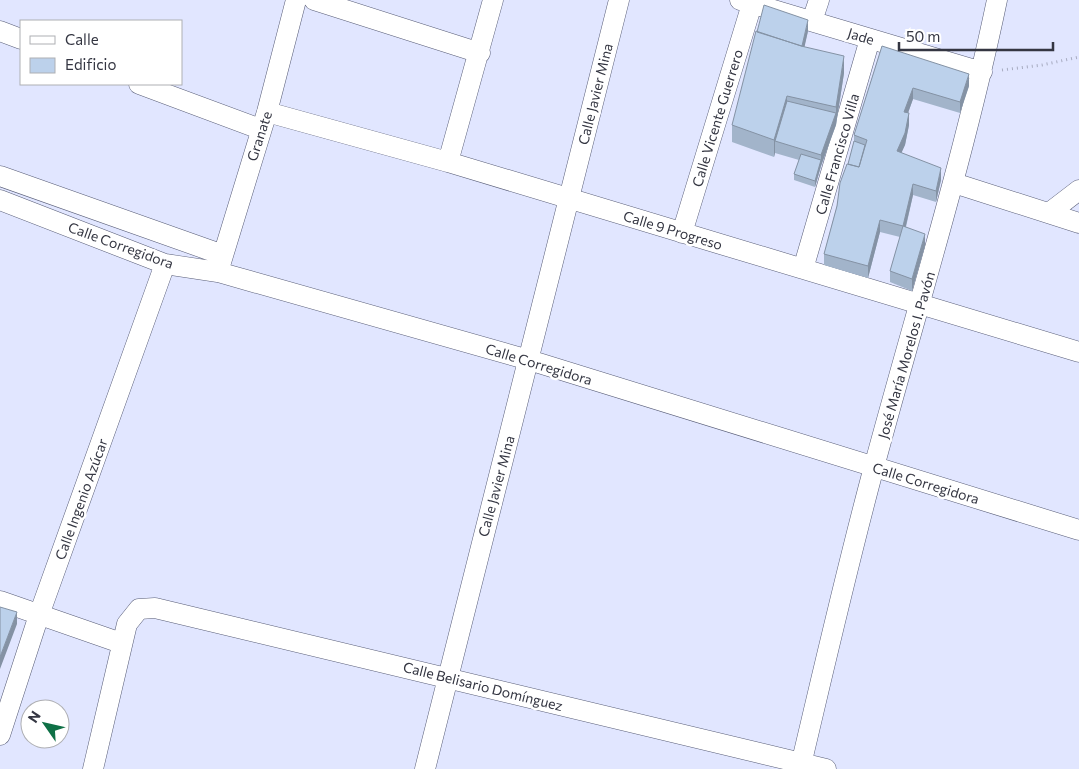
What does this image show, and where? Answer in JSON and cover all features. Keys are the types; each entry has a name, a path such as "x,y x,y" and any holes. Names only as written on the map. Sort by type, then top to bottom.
{"street":[{"name":"Granate","path":"220,264 263,121 296,0"},
{"path":"314,0 480,53"},
{"path":"448,162 480,53 493,0"},
{"name":"Calle Javier Mina","path":"425,769 619,0"},
{"path":"812,21 819,0"},
{"name":"José María Morelos I. Pavón","path":"801,766 874,467 954,182 982,72 997,0"},
{"name":"Jade","path":"746,2 982,72"},
{"name":"Calle Vicente Guerrero","path":"682,232 746,2"},
{"path":"0,32 20,40"},
{"name":"Calle Francisco Villa","path":"803,269 870,39"},
{"name":"Calle 9 Progreso","path":"142,85 263,121 448,162 1079,352"},
{"path":"0,176 220,264"},
{"path":"954,182 1079,223"},
{"path":"1049,213 1079,190"},
{"name":"Calle Corregidora","path":"0,200 165,264 220,264 1079,530"},
{"name":"Calle Ingenio Azúcar","path":"0,735 39,615 165,264"},
{"path":"0,601 121,644 93,769"},
{"name":"Calle Belisario Domínguez","path":"121,644 127,624 139,609 155,608 447,677 801,766 826,769"}],"path":[{"path":"982,72 1042,65 1079,57"}],"building":[{"path":"764,5 808,20 802,46 757,32"},
{"path":"756,31 801,46 844,56 836,107 787,96 774,140 732,125"},
{"path":"882,46 969,74 960,102 913,88 904,112 909,113 905,133 897,151 941,168 936,191 913,184 903,226 880,220 868,266 824,254 837,206 840,183 847,164 859,167 867,140 854,135"},
{"path":"787,101 836,113 821,155 775,141"},
{"path":"854,141 865,145 859,167 848,164"},
{"path":"801,154 821,160 815,181 794,174"},
{"path":"903,226 925,234 912,279 890,271"},
{"path":"0,607 17,612 0,657"}]}
